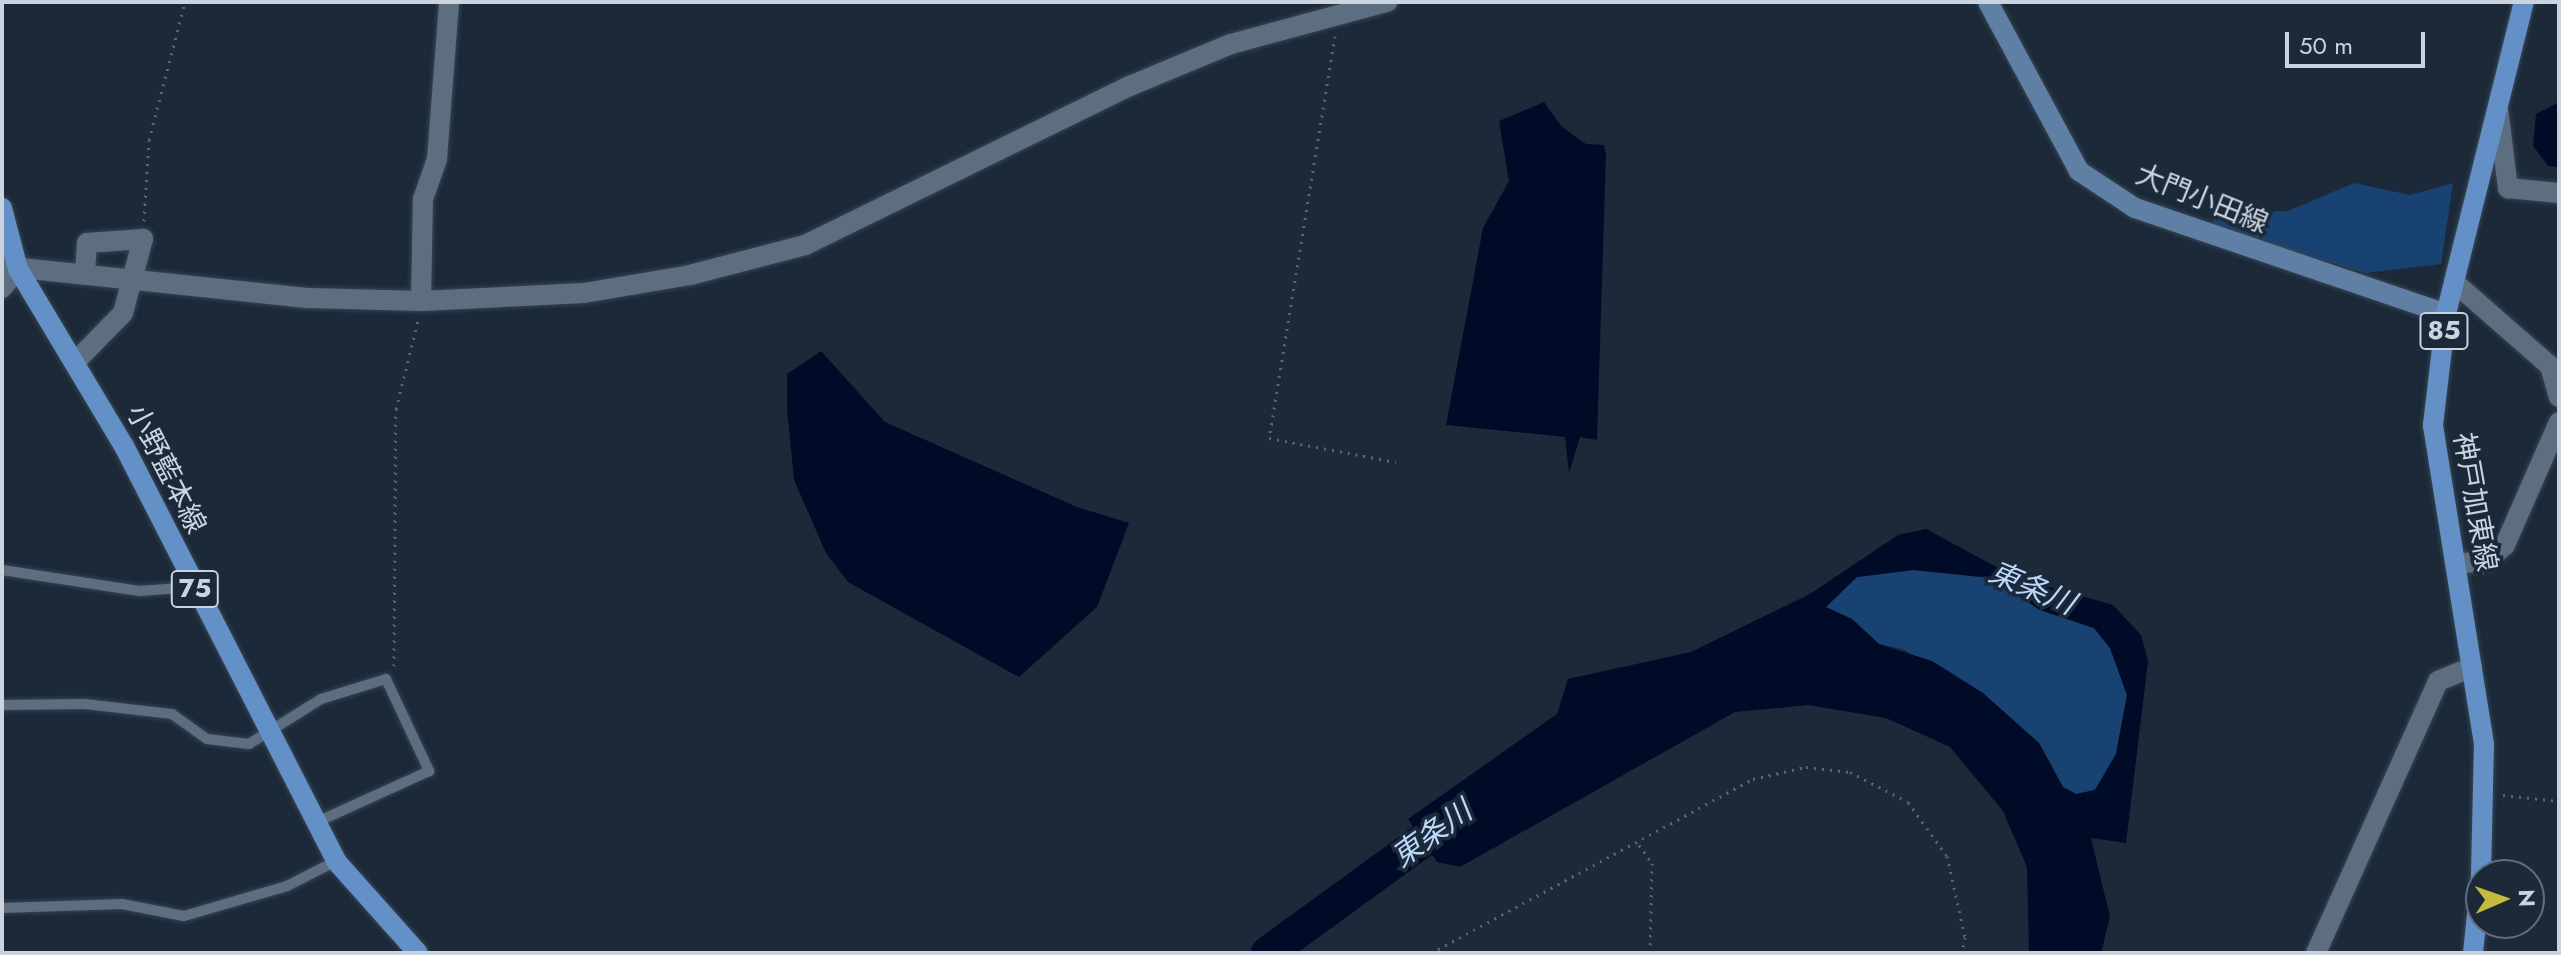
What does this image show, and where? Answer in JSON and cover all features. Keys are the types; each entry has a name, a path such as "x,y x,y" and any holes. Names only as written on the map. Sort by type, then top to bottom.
{"main road":[{"name":"大門小田線","path":"1988,2 2079,171 2135,208 2446,314"},
{"name":"神戸加東線","path":"2482,859 2487,794 2472,667 2433,425 2446,314 2496,91 2524,2"},
{"name":"小野藍本線","path":"2,208 10,267 76,361 266,732 336,861 418,953"}],"street":[{"path":"421,301 423,199 437,159 449,2"},
{"path":"2,288 10,267 421,301 584,293 805,245 1130,86 1231,44 1387,2"},
{"path":"2496,91 2508,188 2559,193"},
{"path":"76,361 123,313 137,279 143,239 87,243 85,275"},
{"path":"2454,282 2550,366 2559,397"},
{"path":"2456,563 2485,562 2505,545 2559,422"},
{"path":"2316,953 2438,681 2472,667"}],"lane":[{"path":"2,570 139,591 194,587"},
{"path":"2,705 85,704 172,714 221,742 249,744 321,699 386,679 429,771 315,823"},
{"path":"2,908 122,904 184,916 287,886 336,861"}],"path":[{"path":"143,239 149,140 185,2"},
{"path":"1338,14 1269,438 1396,462"},
{"path":"386,679 397,655 396,409 421,301"},
{"path":"1431,953 1638,844 1753,779 1806,767 1850,772 1908,802 1947,856 1965,937 1962,953"},
{"path":"2487,794 2559,801"},
{"path":"1638,844 1652,863 1650,953"}],"shaded area":[{"path":"2354,183 2410,195 2453,183 2441,264 2366,273 2213,228 2214,212 2288,211"},
{"path":"1913,570 1991,578 2040,610 2094,628 2110,648 2127,695 2116,754 2095,790 2076,794 2063,787 2039,743 1903,649 1879,644 1852,619 1825,607 1857,577"}],"water":[{"path":"1544,102 1562,127 1586,144 1604,145 1606,153 1597,440 1580,437 1569,473 1565,437 1446,425 1483,228 1509,181 1499,121"},
{"path":"2559,102 2559,167 2548,166 2533,146 2536,114"},
{"path":"821,351 885,422 1077,507 1129,523 1097,607 1019,677 848,582 826,553 794,480 787,408 787,374"},
{"path":"1926,529 2017,578 2113,605 2141,635 2148,661 2126,843 2091,838 2110,917 2101,953 2029,953 2027,867 2003,811 1950,747 1886,718 1808,705 1735,712 1460,867 1437,862 1408,819 1557,714 1568,679 1691,652 1810,594 1898,535","holes":["1913,570 1991,578 2040,610 2094,628 2110,648 2127,695 2116,754 2095,790 2076,794 2063,787 2039,743 1983,693 1932,661 1879,644 1852,619 1826,607 1857,577"]}],"waterway":[{"name":"東条川","path":"1268,953 1459,814"}]}
